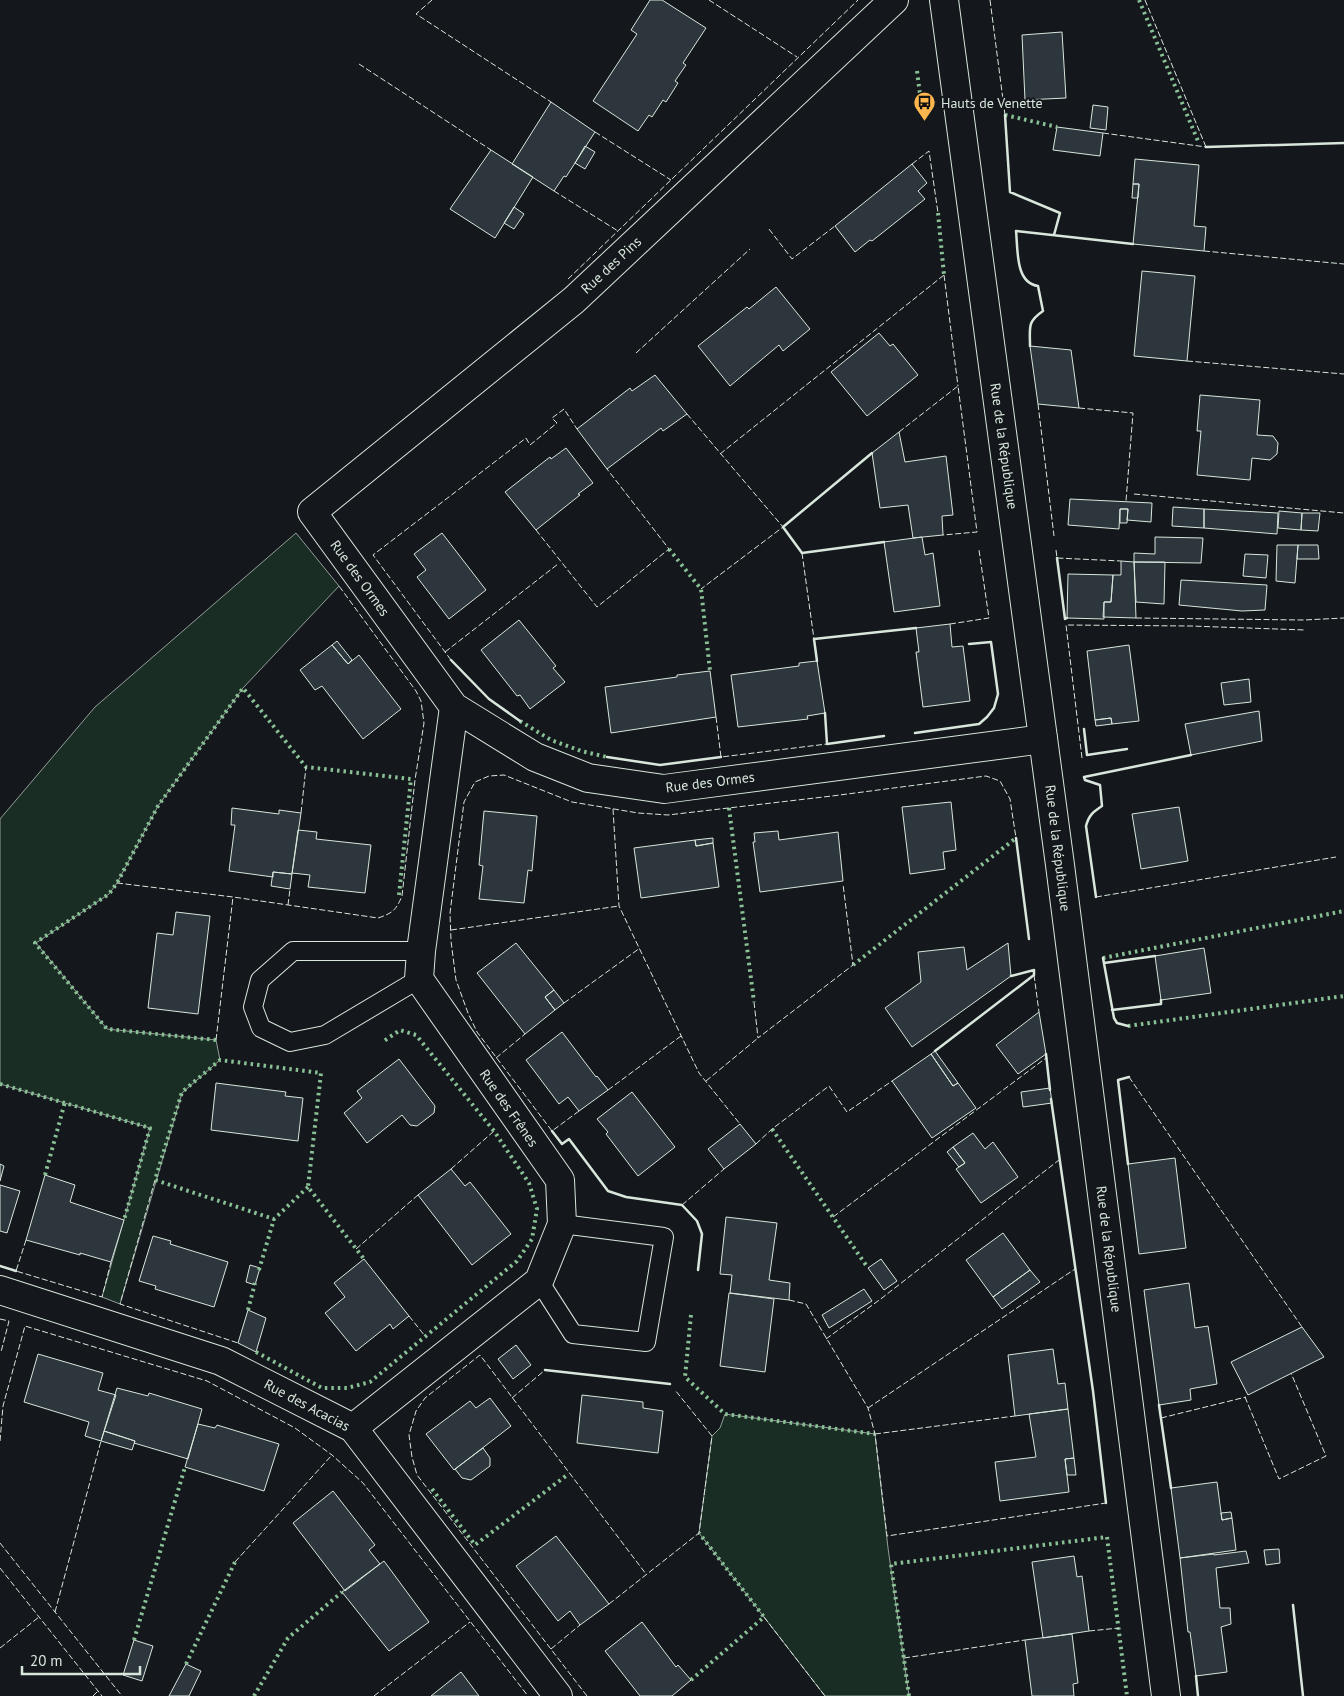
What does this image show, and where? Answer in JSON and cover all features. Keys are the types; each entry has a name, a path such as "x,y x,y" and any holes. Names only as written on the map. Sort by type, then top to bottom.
{"street":[{"name":"Rue des Pins","path":"312,512 574,300 894,0"},
{"name":"Rue de la République","path":"944,0 1043,739 1166,1696"},
{"name":"Rue des Ormes","path":"312,512 454,708 535,757 588,778 664,789 1043,739"},
{"path":"419,979 421,951 454,708"},
{"name":"Rue des Frênes","path":"419,979 560,1180 562,1224 539,1282"},
{"path":"353,1428 539,1282"},
{"name":"Rue des Acacias","path":"0,1290 221,1361 353,1428 558,1696"}],"lane":[{"path":"419,979 326,1035 290,1042 261,1028 253,1007 260,980 293,951 421,951"},
{"path":"539,1282 573,1334 646,1342 664,1237 562,1224"}],"green space":[{"path":"296,533 339,586 243,688 158,806 117,883 109,894 36,943 107,1029 216,1040 220,1060 182,1093 120,1304 102,1297 150,1128 0,1084 0,819 95,707"},
{"path":"725,1414 875,1434 888,1548 909,1696 825,1696 699,1533 712,1436 720,1428"}],"building":[{"path":"650,0 662,0 706,28 683,63 686,65 675,81 678,83 666,102 663,100 652,117 649,115 638,131 593,101 637,34 631,30"},
{"path":"1062,32 1066,98 1025,100 1022,35"},
{"path":"551,102 595,132 566,177 564,176 554,191 512,164"},
{"path":"1093,105 1108,107 1106,130 1090,128"},
{"path":"1057,127 1103,133 1100,156 1053,150"},
{"path":"585,146 595,152 585,169 575,163"},
{"path":"491,150 533,177 495,238 450,209"},
{"path":"1135,159 1199,165 1194,226 1206,227 1204,251 1133,244 1139,184 1133,184"},
{"path":"912,164 927,183 918,191 925,199 855,252 835,226"},
{"path":"1133,184 1139,184 1138,198 1132,198"},
{"path":"514,207 524,214 514,229 504,223"},
{"path":"1142,271 1195,276 1187,361 1134,356"},
{"path":"776,287 810,329 783,351 779,345 730,386 698,346 747,307 749,309"},
{"path":"879,333 890,346 893,344 918,375 867,416 831,372"},
{"path":"1030,346 1071,350 1079,408 1038,404"},
{"path":"655,375 687,414 663,431 661,428 607,469 577,429 630,388 632,391"},
{"path":"1200,395 1260,400 1257,435 1273,436 1278,443 1277,454 1270,460 1252,458 1250,480 1197,475 1201,431 1197,431"},
{"path":"899,432 905,462 946,456 953,515 942,516 943,535 913,538 908,505 880,508 872,453"},
{"path":"566,448 593,483 536,530 505,492 550,457 551,459"},
{"path":"1070,499 1152,503 1151,522 1127,520 1128,509 1120,509 1119,529 1068,525"},
{"path":"1173,507 1204,509 1204,528 1172,526"},
{"path":"1120,509 1128,509 1127,523 1120,523"},
{"path":"1204,509 1278,513 1277,534 1204,528"},
{"path":"1279,511 1302,513 1301,530 1278,528"},
{"path":"1302,513 1320,513 1318,531 1301,530"},
{"path":"442,533 486,590 449,619 417,577 426,570 414,554"},
{"path":"922,537 925,555 933,553 940,606 894,612 884,542"},
{"path":"1155,537 1203,538 1201,563 1134,562 1134,553 1155,554"},
{"path":"1277,545 1298,545 1295,583 1276,581"},
{"path":"1298,545 1318,545 1319,559 1297,559"},
{"path":"1245,554 1268,555 1266,578 1243,576"},
{"path":"1121,561 1134,562 1136,618 1103,617 1104,602 1111,602 1113,575 1121,575"},
{"path":"1134,562 1165,562 1164,604 1136,602"},
{"path":"1068,574 1113,575 1111,602 1104,602 1104,619 1067,618"},
{"path":"1181,580 1267,585 1265,610 1242,611 1179,605"},
{"path":"519,620 556,666 553,668 565,682 530,709 520,695 517,696 481,650"},
{"path":"950,624 952,647 963,646 970,701 923,707 916,652 919,652 916,628"},
{"path":"337,641 352,660 348,664 332,645"},
{"path":"332,645 348,664 359,655 401,709 363,739 322,686 315,690 300,670"},
{"path":"1129,645 1139,721 1112,724 1111,718 1095,720 1087,651"},
{"path":"817,661 825,713 807,716 808,719 738,727 731,675 799,666 799,663"},
{"path":"710,671 716,717 611,733 605,687"},
{"path":"1249,679 1251,702 1224,705 1221,683"},
{"path":"1259,711 1262,741 1191,755 1185,724"},
{"path":"1111,718 1112,724 1096,726 1095,720"},
{"path":"951,802 956,850 943,852 945,869 910,874 902,807"},
{"path":"1179,807 1188,861 1141,869 1132,814"},
{"path":"232,808 279,814 279,810 301,813 292,874 273,872 273,877 229,871 235,825 231,825"},
{"path":"484,811 537,816 532,871 528,870 524,903 479,899 483,866 479,865"},
{"path":"298,830 317,832 316,839 371,845 365,893 308,887 310,875 292,873"},
{"path":"778,831 779,840 838,832 843,881 760,892 753,842 755,842 754,833"},
{"path":"713,838 713,843 696,846 695,840"},
{"path":"695,840 696,846 713,843 719,887 641,898 634,848"},
{"path":"273,872 292,874 290,889 271,886"},
{"path":"176,912 210,916 198,1014 148,1008 157,933 173,935"},
{"path":"516,943 554,990 545,997 555,1010 525,1034 477,973"},
{"path":"1008,943 1011,976 912,1047 885,1008 921,982 918,952 964,947 967,970"},
{"path":"1204,948 1211,993 1161,1000 1155,956"},
{"path":"554,990 564,1003 555,1010 545,997"},
{"path":"1039,1012 1046,1054 1018,1074 996,1045"},
{"path":"562,1032 608,1090 579,1111 568,1097 559,1104 526,1060"},
{"path":"935,1051 958,1083 953,1086 931,1054"},
{"path":"931,1054 953,1086 958,1083 976,1108 932,1138 892,1081"},
{"path":"399,1059 435,1106 434,1113 417,1126 410,1125 402,1115 367,1143 344,1113 362,1098 357,1091"},
{"path":"216,1083 286,1092 285,1096 303,1098 298,1141 211,1130"},
{"path":"1050,1088 1052,1103 1023,1107 1021,1092"},
{"path":"632,1092 675,1147 638,1176 597,1119"},
{"path":"740,1124 756,1144 724,1169 708,1149"},
{"path":"973,1133 985,1149 993,1142 1018,1177 981,1203 956,1169 965,1163 953,1147"},
{"path":"953,1147 965,1163 959,1167 947,1152"},
{"path":"1175,1158 1186,1248 1139,1254 1128,1164"},
{"path":"0,1164 4,1166 0,1181"},
{"path":"451,1169 465,1186 470,1182 511,1234 472,1265 418,1195"},
{"path":"45,1175 75,1185 70,1202 124,1220 111,1262 26,1240"},
{"path":"0,1185 20,1191 7,1233 0,1231"},
{"path":"726,1217 777,1223 769,1280 790,1283 789,1300 730,1293 732,1275 720,1274"},
{"path":"1003,1233 1030,1270 993,1297 966,1260"},
{"path":"153,1236 171,1241 170,1244 228,1262 214,1307 155,1289 156,1286 139,1281"},
{"path":"364,1259 409,1316 393,1329 390,1324 356,1351 325,1313 345,1297 334,1283"},
{"path":"881,1259 897,1281 884,1290 868,1268"},
{"path":"250,1265 260,1268 255,1285 246,1282"},
{"path":"1030,1270 1040,1282 1002,1309 993,1297"},
{"path":"1189,1283 1195,1328 1208,1326 1217,1384 1190,1389 1191,1400 1159,1405 1144,1290"},
{"path":"864,1289 872,1301 829,1328 822,1315"},
{"path":"729,1293 774,1299 765,1372 720,1366"},
{"path":"248,1310 266,1318 256,1352 238,1343"},
{"path":"1302,1327 1324,1357 1248,1395 1231,1362"},
{"path":"516,1345 531,1365 513,1379 498,1359"},
{"path":"1053,1349 1058,1384 1065,1383 1068,1409 1015,1416 1008,1355"},
{"path":"38,1354 103,1373 98,1390 116,1395 101,1441 85,1436 89,1422 24,1402"},
{"path":"117,1388 148,1396 149,1393 202,1409 188,1459 134,1443 135,1441 104,1431"},
{"path":"582,1395 643,1402 643,1408 663,1411 658,1453 577,1443"},
{"path":"490,1398 511,1426 454,1470 426,1434 470,1401 476,1408"},
{"path":"1068,1409 1074,1458 1065,1459 1069,1492 1000,1501 995,1462 1036,1457 1029,1414"},
{"path":"198,1424 215,1428 217,1425 279,1444 264,1491 185,1467"},
{"path":"104,1431 135,1441 132,1450 101,1441"},
{"path":"483,1448 490,1458 490,1466 471,1480 462,1478 455,1469"},
{"path":"1074,1458 1076,1475 1067,1475 1065,1459"},
{"path":"1217,1482 1222,1520 1232,1518 1236,1550 1180,1558 1171,1488"},
{"path":"333,1491 375,1545 369,1550 380,1564 345,1591 293,1523"},
{"path":"1231,1512 1232,1518 1222,1520 1221,1513"},
{"path":"556,1536 609,1604 580,1625 570,1611 558,1621 516,1566"},
{"path":"1279,1549 1280,1563 1266,1565 1264,1550"},
{"path":"1246,1551 1249,1563 1216,1568 1220,1608 1230,1608 1231,1624 1221,1627 1227,1672 1196,1676 1190,1632 1188,1632 1180,1558"},
{"path":"1074,1556 1077,1577 1082,1576 1089,1631 1043,1638 1032,1562"},
{"path":"384,1561 429,1622 389,1651 342,1592"},
{"path":"642,1622 676,1667 678,1665 691,1680 672,1696 640,1696 605,1651"},
{"path":"1072,1634 1078,1683 1073,1684 1074,1696 1032,1696 1025,1640"},
{"path":"134,1640 153,1646 142,1681 123,1675"},
{"path":"186,1664 201,1671 189,1696 169,1696"},
{"path":"461,1672 479,1696 431,1696"}],"hedge":[{"path":"1139,0 1198,141"},
{"path":"917,71 922,110"},
{"path":"1005,115 1057,127"},
{"path":"938,213 944,275"},
{"path":"669,549 701,589 710,671"},
{"path":"216,1040 107,1029 35,943 109,894 117,883 158,806 243,688 306,767 411,779 399,895"},
{"path":"520,721 551,740 581,751 607,757"},
{"path":"729,808 754,1002"},
{"path":"853,965 1016,838"},
{"path":"1103,958 1344,911"},
{"path":"1128,1026 1344,996"},
{"path":"256,1352 322,1388 347,1388 370,1382 517,1261 532,1239 537,1209 529,1183 494,1131 416,1035 400,1030 384,1041"},
{"path":"308,1187 274,1219 155,1180 182,1092 220,1060 321,1073 308,1187 364,1259"},
{"path":"0,1084 150,1128 124,1220"},
{"path":"45,1175 65,1102"},
{"path":"772,1129 868,1268"},
{"path":"259,1270 274,1219"},
{"path":"248,1310 255,1283"},
{"path":"691,1315 685,1377 725,1414 875,1434"},
{"path":"134,1640 185,1467"},
{"path":"432,1489 475,1545 567,1475"},
{"path":"691,1680 764,1617 699,1533"},
{"path":"909,1696 891,1564 1107,1537 1127,1696"},
{"path":"186,1664 235,1562"},
{"path":"254,1696 288,1638 342,1592"}],"fence":[{"path":"432,0 416,14 551,102"},
{"path":"709,0 797,57"},
{"path":"568,279 858,0"},
{"path":"990,0 1005,115"},
{"path":"1145,0 1206,147"},
{"path":"359,64 491,150"},
{"path":"595,132 671,180"},
{"path":"1103,133 1206,147"},
{"path":"912,164 929,151 938,213"},
{"path":"554,191 618,231"},
{"path":"769,229 792,259 835,226"},
{"path":"636,353 750,249"},
{"path":"1204,251 1344,264"},
{"path":"944,275 958,386"},
{"path":"720,454 944,275"},
{"path":"1187,361 1344,374"},
{"path":"899,432 958,386 977,532 943,535"},
{"path":"1038,404 1054,536"},
{"path":"1079,408 1133,413 1126,501"},
{"path":"451,660 373,555 526,438 530,445 557,423 552,418 564,409 577,429"},
{"path":"687,414 783,527 701,589"},
{"path":"536,530 597,607 669,549 607,469"},
{"path":"1134,494 1344,513"},
{"path":"950,624 989,618 979,550"},
{"path":"1056,550 1057,558 1121,561"},
{"path":"802,553 814,639"},
{"path":"445,652 558,564"},
{"path":"117,883 233,897 378,918 391,913 396,908 402,896 415,780 424,723 421,701 416,691 339,586"},
{"path":"1136,618 1304,620 1344,618"},
{"path":"1082,758 1066,625 1190,626 1305,630"},
{"path":"716,717 721,757 827,744"},
{"path":"301,813 306,767"},
{"path":"579,1111 552,1131 477,1032 456,980 451,941 450,913 464,802 475,782 489,776 504,775 572,802 638,813 668,815 986,776 1000,781 1010,799 1016,838"},
{"path":"613,809 619,906 699,1073 740,1124"},
{"path":"1096,897 1336,857"},
{"path":"754,1002 758,1038 853,965 843,884"},
{"path":"288,905 290,889"},
{"path":"216,1040 233,897"},
{"path":"451,930 619,906"},
{"path":"564,1003 640,948"},
{"path":"1034,975 1039,1012"},
{"path":"496,1058 525,1034"},
{"path":"608,1090 681,1036"},
{"path":"706,1081 758,1038"},
{"path":"833,1217 1046,1058"},
{"path":"1129,1077 1302,1327"},
{"path":"756,1144 772,1129 829,1086 847,1112 892,1081"},
{"path":"451,1169 494,1131"},
{"path":"826,1339 882,1298 1059,1160"},
{"path":"682,1205 724,1169"},
{"path":"155,1180 120,1304 238,1343"},
{"path":"356,1249 418,1195"},
{"path":"26,1240 16,1271 102,1297 111,1262"},
{"path":"868,1408 1075,1269"},
{"path":"789,1300 806,1304 868,1408 875,1434 887,1536 1106,1503"},
{"path":"409,1316 425,1336"},
{"path":"0,1319 9,1321 1,1352"},
{"path":"0,1441 3,1406 25,1326 207,1381 295,1428 332,1455 363,1483 528,1696"},
{"path":"587,1696 417,1475 409,1435 416,1411 425,1398 480,1355 646,1574"},
{"path":"512,1398 545,1370"},
{"path":"1245,1397 1279,1479 1326,1456 1291,1373"},
{"path":"609,1604 699,1533 712,1436 675,1390"},
{"path":"1161,1418 1246,1397"},
{"path":"875,1434 1015,1416"},
{"path":"55,1612 101,1441"},
{"path":"235,1562 332,1455"},
{"path":"0,1543 122,1696"},
{"path":"0,1568 102,1696"},
{"path":"0,1648 39,1617"},
{"path":"764,1617 825,1696"},
{"path":"374,1696 470,1622"},
{"path":"551,1649 580,1625"},
{"path":"1089,1631 1119,1628"},
{"path":"904,1658 1025,1640"},
{"path":"93,1696 98,1691"}],"wall":[{"path":"1005,115 1010,192 1060,213 1054,235"},
{"path":"1206,147 1344,143"},
{"path":"1030,346 1030,326 1034,318 1043,311 1038,286 1031,284 1021,272 1016,231 1133,244"},
{"path":"872,453 783,527 802,553 884,542"},
{"path":"1057,558 1065,619 1067,618"},
{"path":"817,661 814,639 916,628"},
{"path":"915,733 979,724 994,708 998,694 991,642 969,644"},
{"path":"451,660 489,699 520,721"},
{"path":"825,713 827,744 884,736"},
{"path":"1084,729 1087,755 1127,749"},
{"path":"1084,777 1191,755"},
{"path":"607,757 660,765 721,757"},
{"path":"1084,777 1085,780 1100,785 1102,806 1092,814 1086,826 1096,897"},
{"path":"1016,838 1029,939"},
{"path":"1104,963 1155,956"},
{"path":"1103,958 1114,1018 1117,1023 1128,1026"},
{"path":"935,1051 1034,975 1034,970 1011,976"},
{"path":"1112,1010 1161,1004 1161,1000"},
{"path":"1046,1054 1050,1090"},
{"path":"1128,1164 1118,1080 1129,1077"},
{"path":"1051,1099 1093,1391 1106,1503"},
{"path":"552,1131 562,1144 569,1139 608,1191 626,1197 682,1205 697,1221 702,1234 698,1270"},
{"path":"0,1266 16,1271"},
{"path":"545,1370 670,1384"},
{"path":"1159,1405 1171,1488"},
{"path":"1293,1605 1303,1696"},
{"path":"1196,1676 1198,1696"}],"place":[{"name":"Hauts de Venette","path":"925,122"}]}
